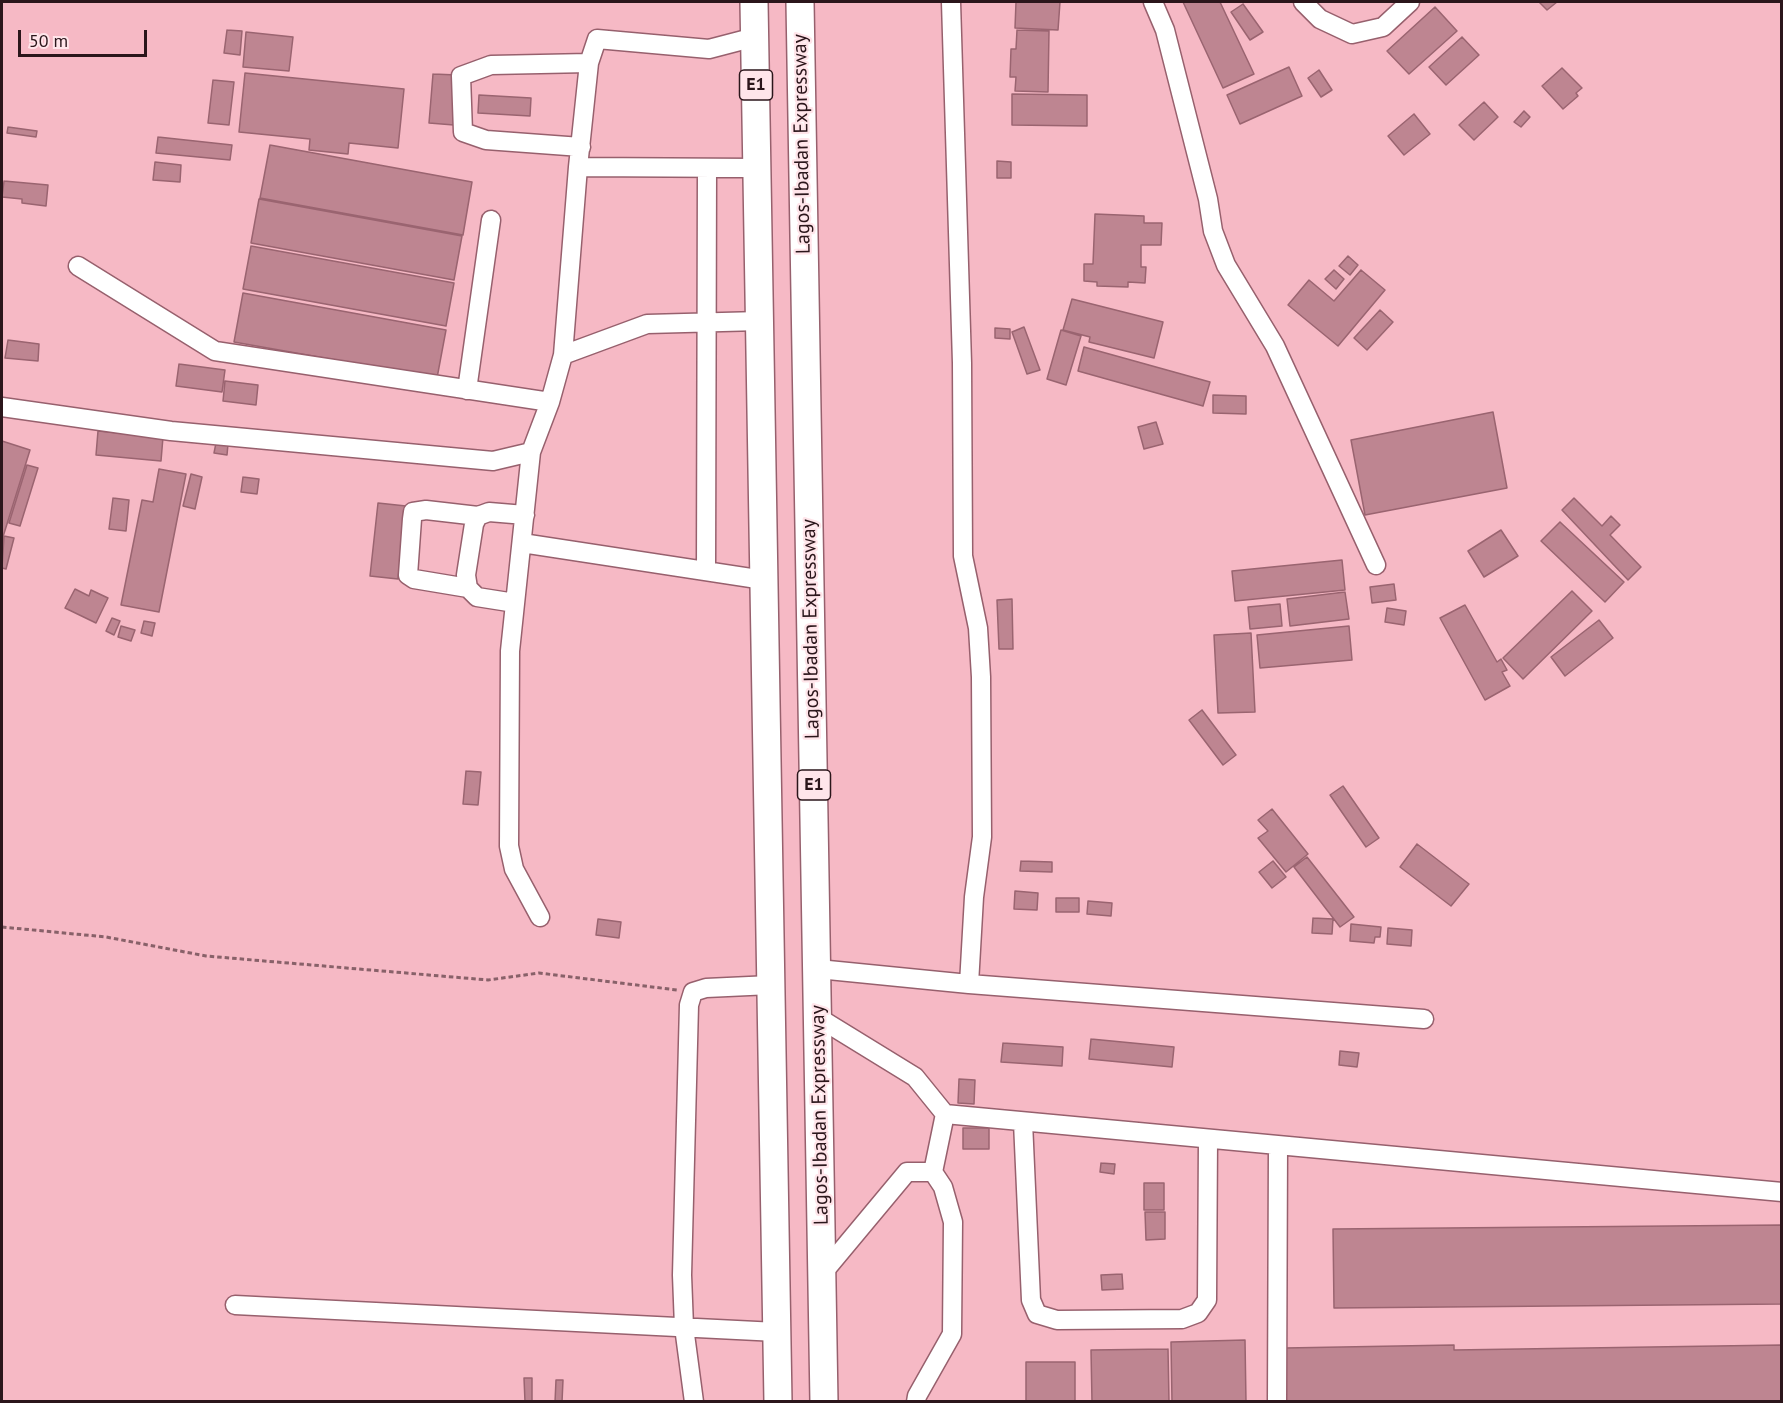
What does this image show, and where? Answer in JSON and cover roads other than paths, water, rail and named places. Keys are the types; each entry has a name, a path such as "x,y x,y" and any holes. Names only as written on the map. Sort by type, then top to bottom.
{"highway":[{"name":"E1","path":"754,2 778,1401"},
{"name":"Lagos-Ibadan Expressway","path":"800,2 824,1401"}],"street":[{"path":"951,2 962,363 963,556 978,628 981,677 982,837 974,897 969,984"},
{"path":"1153,2 1165,30 1208,199 1213,231 1226,265 1275,346 1376,565"},
{"path":"1303,2 1320,19 1352,34 1383,27 1410,2"},
{"path":"540,917 514,869 509,846 510,651 531,452 550,402 562,355 589,63 597,39 709,49 755,37"},
{"path":"580,147 486,140 463,132 461,76 491,65 589,63"},
{"path":"578,167 758,168"},
{"path":"706,572 707,168"},
{"path":"467,390 491,220"},
{"path":"78,266 215,351 550,402"},
{"path":"562,355 647,324 760,321"},
{"path":"2,407 171,431 493,461 531,452"},
{"path":"515,603 477,597 468,588 408,576 412,519 413,512 426,510 478,516 489,512 525,515"},
{"path":"468,588 466,575 474,524 478,516"},
{"path":"522,543 764,580"},
{"path":"818,969 969,984 1424,1019"},
{"path":"694,1401 684,1327 684,1182 689,1005 693,992 706,988 771,985"},
{"path":"819,1018 915,1077 945,1114 1782,1192"},
{"path":"916,1401 952,1334 953,1222 943,1186 933,1172 945,1114"},
{"path":"1023,1122 1031,1300 1037,1314 1057,1320 1182,1319 1198,1313 1207,1300 1208,1139"},
{"path":"1277,1401 1278,1146"},
{"path":"822,1274 907,1172 933,1172"},
{"path":"235,1305 777,1332"}]}
